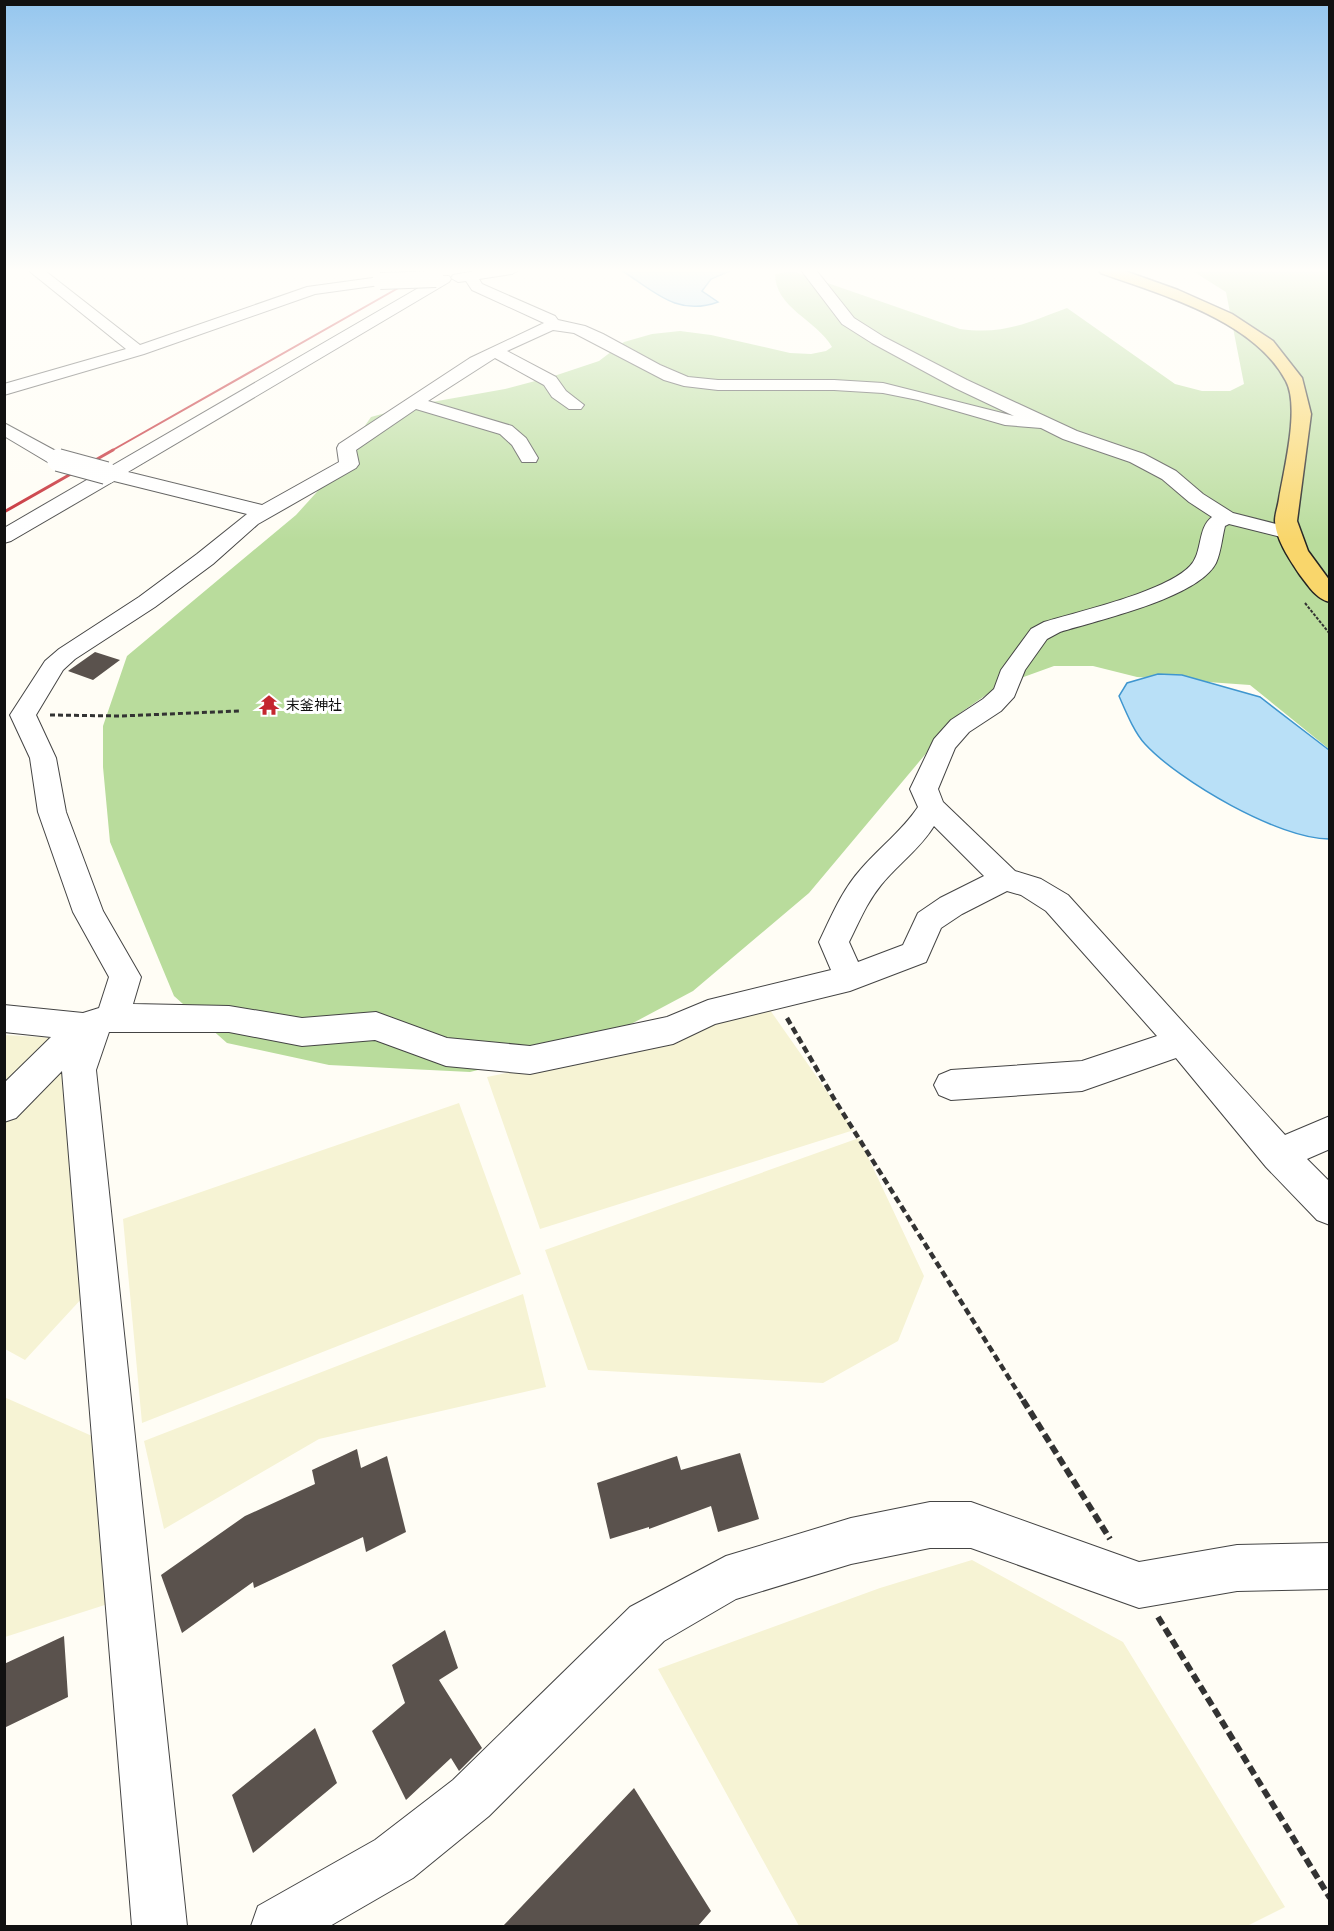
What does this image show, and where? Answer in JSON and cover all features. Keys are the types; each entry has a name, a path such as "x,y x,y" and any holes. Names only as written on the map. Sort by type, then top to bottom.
{"main road":[{"path":"1279,360 1296,382 1302,414 1286,521 1289,533 1311,576 1329,595"}],"street":[{"path":"4,390 107,360"},
{"path":"4,537 302,360"},
{"path":"159,1926 79,1070 98,1022 125,977 88,912 52,812 43,758 14,714 67,654 147,602 205,559 251,520 330,477 349,464 346,448 412,402 479,360"},
{"path":"511,360 550,381 557,387 558,393 575,405"},
{"path":"637,360 670,377 710,385 843,385 885,388 986,415 1030,424 1046,423"},
{"path":"916,360 1070,435 1137,458 1169,475 1196,498 1226,517 1289,533"},
{"path":"412,402 506,430 519,442 529,458"},
{"path":"4,429 58,460 265,512"},
{"path":"1226,517 1216,523 1204,565 1186,579 1163,592 1052,627 1039,634 1012,670 1005,692 993,705 960,726 943,745 924,789 932,807 1005,879 1031,887 1057,903 1182,1042 1279,1155 1329,1208"},
{"path":"850,978 834,942 838,933 856,898 890,857 915,834 932,807"},
{"path":"4,1018 98,1022 230,1019 302,1032 376,1026 446,1052 530,1060 673,1030 708,1013 850,978 915,953 929,921 951,906 1005,879"},
{"path":"4,1107 98,1022"},
{"path":"951,1084 1082,1076 1182,1042"},
{"path":"1279,1155 1329,1132"},
{"path":"278,1926 394,1859 471,1798 646,1624 726,1579 851,1541 930,1525 971,1525 1139,1586 1237,1569 1329,1566"}],"path":[{"path":"1305,603 1329,634"},
{"path":"14,714 120,716 238,711"},
{"path":"773,997 1139,1586 1329,1898"}],"shaded area":[{"path":"763,1000 854,1130 540,1229 487,1077 668,1039"},
{"path":"5,1035 56,1038 5,1088"},
{"path":"55,1072 68,1074 84,1296 25,1360 5,1349 4,1124"},
{"path":"459,1103 521,1274 142,1423 123,1219"},
{"path":"859,1138 924,1276 898,1341 823,1383 588,1370 545,1250"},
{"path":"523,1294 546,1387 319,1439 164,1529 144,1441"},
{"path":"4,1397 92,1436 111,1603 5,1637"},
{"path":"972,1560 1123,1642 1285,1907 1247,1926 799,1926 658,1669 880,1588"}],"green space":[{"path":"600,360 1141,360 1175,384 1202,391 1230,391 1244,384 1239,360 1329,360 1329,749 1250,685 1137,677 1093,666 1054,666 999,686 960,713 809,893 693,991 603,1039 470,1072 329,1065 227,1043 174,996 110,842 103,767 103,726 127,656 296,515 325,483 371,417 415,405 505,389"}],"water":[{"path":"1158,674 1182,675 1260,697 1329,750 1329,839 1308,836 1258,819 1205,790 1161,759 1145,744 1134,728 1119,696 1127,683"}],"building":[{"path":"95,652 120,660 93,680 68,671"},
{"path":"357,1449 361,1468 387,1456 406,1532 366,1552 363,1537 254,1588 253,1582 182,1633 161,1575 245,1516 315,1484 312,1470"},
{"path":"740,1453 759,1519 718,1532 711,1506 649,1529 649,1527 610,1539 597,1483 677,1456 681,1470"},
{"path":"445,1630 458,1668 439,1680 482,1748 459,1771 451,1758 406,1800 372,1731 405,1703 392,1665"},
{"path":"64,1636 68,1697 4,1728 4,1664"},
{"path":"315,1728 337,1783 253,1853 232,1795"},
{"path":"634,1788 711,1911 698,1926 503,1926"}],"railway":[{"path":"111,451 271,360"},
{"path":"4,512 113,450"}],"place":[{"name":"末釜神社","path":"269,705"}]}
